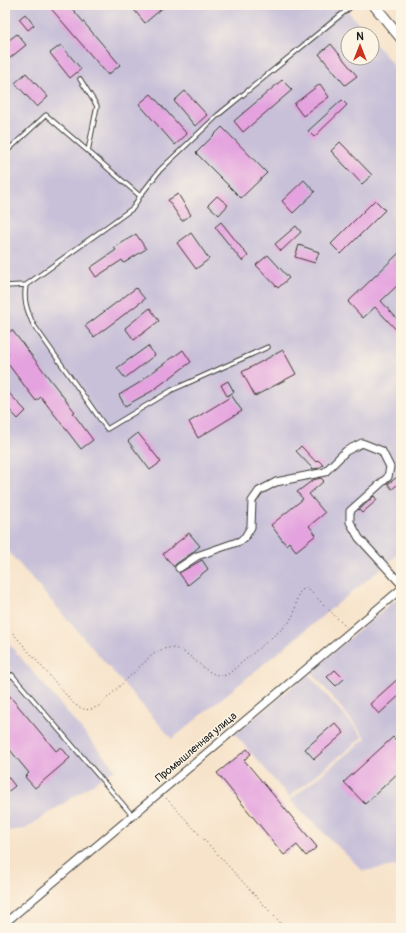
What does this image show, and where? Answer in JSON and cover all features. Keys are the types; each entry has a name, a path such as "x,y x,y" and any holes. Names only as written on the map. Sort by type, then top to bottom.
{"main road":[{"path":"374,5 401,38"}],"street":[{"path":"179,568 196,556 240,541 251,528 252,501 259,491 276,482 325,472 346,452 362,443 382,451 390,467 388,477 350,511 350,522 360,538 401,584"},
{"name":"Промышленная улица","path":"5,923 401,589"}],"lane":[{"path":"5,286 26,285 133,208 140,196 160,170 218,115 353,5"},
{"path":"80,79 97,106 88,151"},
{"path":"5,153 46,115 140,196"},
{"path":"26,285 24,297 25,305 33,324 107,429 172,390 268,347"},
{"path":"5,681 12,675 132,815"}],"path":[{"path":"5,624 74,704 82,709 90,710 99,706 152,655 160,650 169,648 176,649 184,652 214,675 220,677 227,675 289,623 293,614 298,593 302,588 307,588 313,593 350,632"},
{"path":"160,792 285,928"}],"shaded area":[{"path":"5,5 343,5 360,26 340,26 340,66 380,66 380,49 401,74 401,552 172,739 5,548"},
{"path":"401,595 401,865 363,871 290,800 366,738 311,671"},
{"path":"5,639 115,769 25,829 5,831"},
{"path":"308,674 363,737 289,797 235,734"}],"building":[{"path":"48,5 69,5 120,65 108,75"},
{"path":"130,5 166,5 145,23"},
{"path":"25,14 34,25 28,30 19,19"},
{"path":"17,34 26,45 5,62 5,43"},
{"path":"331,44 340,55 340,66 349,66 357,76 345,85 319,54"},
{"path":"61,45 81,69 70,78 50,53"},
{"path":"26,73 48,97 37,107 15,83"},
{"path":"282,80 292,90 243,132 234,121"},
{"path":"320,84 329,97 303,116 294,104"},
{"path":"185,91 207,115 195,126 174,101"},
{"path":"151,94 187,134 175,145 139,104"},
{"path":"342,100 347,105 314,137 308,131"},
{"path":"222,127 267,173 241,198 196,153"},
{"path":"340,142 372,175 362,184 331,151"},
{"path":"304,180 315,192 293,213 282,201"},
{"path":"178,194 191,215 182,221 168,200"},
{"path":"217,196 228,205 219,215 208,205"},
{"path":"375,200 385,210 341,254 331,244"},
{"path":"221,222 248,256 242,261 215,227"},
{"path":"296,226 301,232 281,251 275,244"},
{"path":"191,233 209,259 196,269 177,243"},
{"path":"136,234 146,249 124,263 122,260 96,277 90,268 116,250 114,248"},
{"path":"299,245 319,252 315,263 295,257"},
{"path":"401,251 401,282 381,301 401,323 401,335 375,307 363,318 348,302"},
{"path":"268,255 289,278 278,288 256,265"},
{"path":"136,288 145,299 94,337 85,326"},
{"path":"150,308 159,321 134,340 125,328"},
{"path":"12,330 75,412 73,413 93,440 81,449 41,397 36,401 5,360 5,357 9,354 5,349 5,335"},
{"path":"148,346 155,355 125,378 117,368"},
{"path":"183,350 191,362 152,391 125,406 119,395 144,380 143,379"},
{"path":"283,350 296,374 255,396 242,372"},
{"path":"228,381 234,392 227,396 221,385"},
{"path":"5,389 26,411 18,419 5,405"},
{"path":"232,396 242,411 198,438 189,422"},
{"path":"138,433 161,462 150,470 128,441"},
{"path":"301,446 316,462 318,460 323,465 319,468 313,469 296,451"},
{"path":"401,474 401,482 392,489 388,484"},
{"path":"321,478 324,481 309,494 325,513 309,526 316,535 296,551 289,542 286,545 271,525 303,499 297,492 313,480"},
{"path":"374,496 377,500 362,513 359,510"},
{"path":"189,533 200,546 174,567 163,554"},
{"path":"202,560 208,569 188,585 179,573"},
{"path":"335,670 344,679 336,686 327,677"},
{"path":"401,676 401,694 379,714 370,704"},
{"path":"8,694 56,751 61,747 70,758 35,788 25,777 29,773 5,744 5,696"},
{"path":"335,723 344,733 314,759 305,749"},
{"path":"393,737 401,745 401,770 365,804 344,782"},
{"path":"247,749 251,754 244,760 317,847 306,856 297,845 284,855 217,773"},
{"path":"5,773 15,786 5,794"}]}
